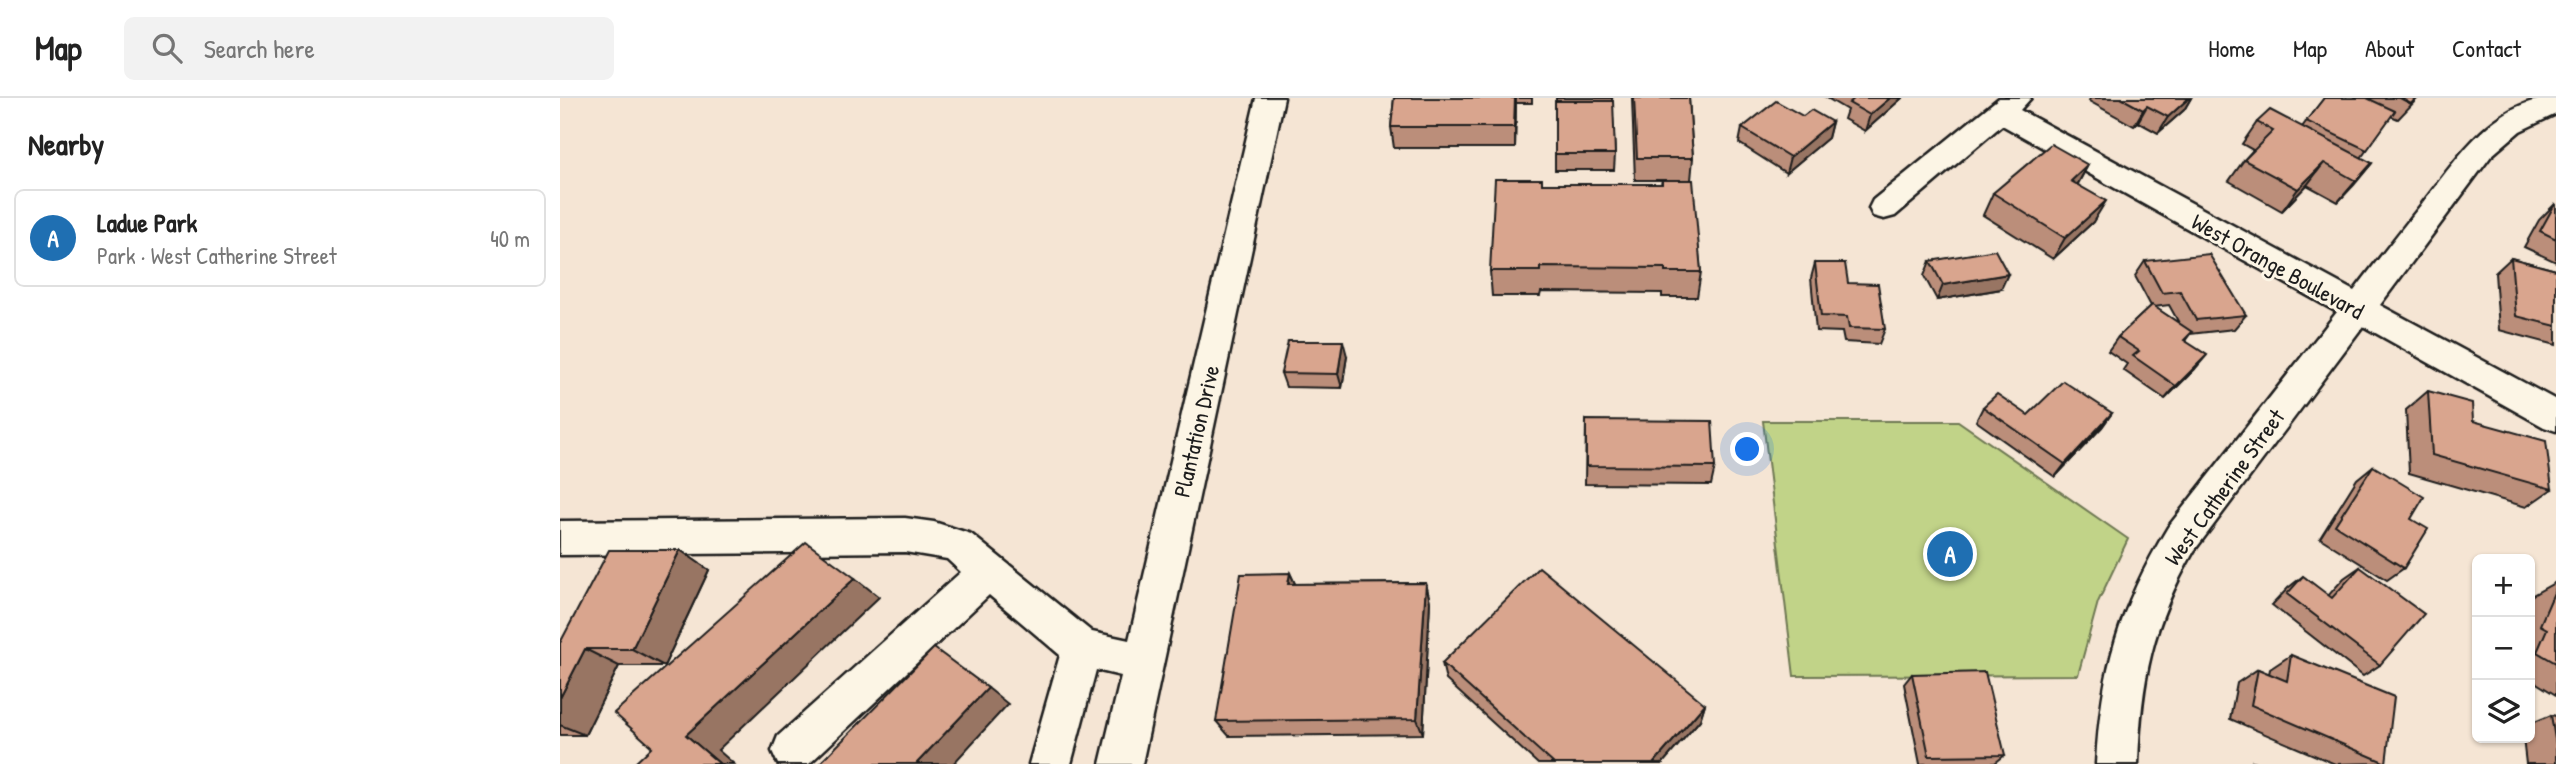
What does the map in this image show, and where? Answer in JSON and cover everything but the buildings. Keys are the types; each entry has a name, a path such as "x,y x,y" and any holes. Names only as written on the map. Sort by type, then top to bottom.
{"street":[{"name":"Plantation Drive","path":"1121,764 1270,98"},
{"name":"West Catherine Street","path":"2117,764 2122,696 2134,638 2151,592 2181,539 2481,149 2510,124 2556,102"},
{"path":"1884,208 2009,105"},
{"name":"West Orange Boulevard","path":"2009,105 2357,310 2556,418"},
{"path":"560,538 905,536 934,539 958,546 1082,648 1144,662"},
{"path":"793,751 989,571"},
{"path":"1051,764 1082,648"}],"green space":[{"path":"1763,421 1958,421 2128,539 2098,602 2078,675 1794,676"}],"place":[{"name":"Ladue Park","path":"1950,554"}]}
